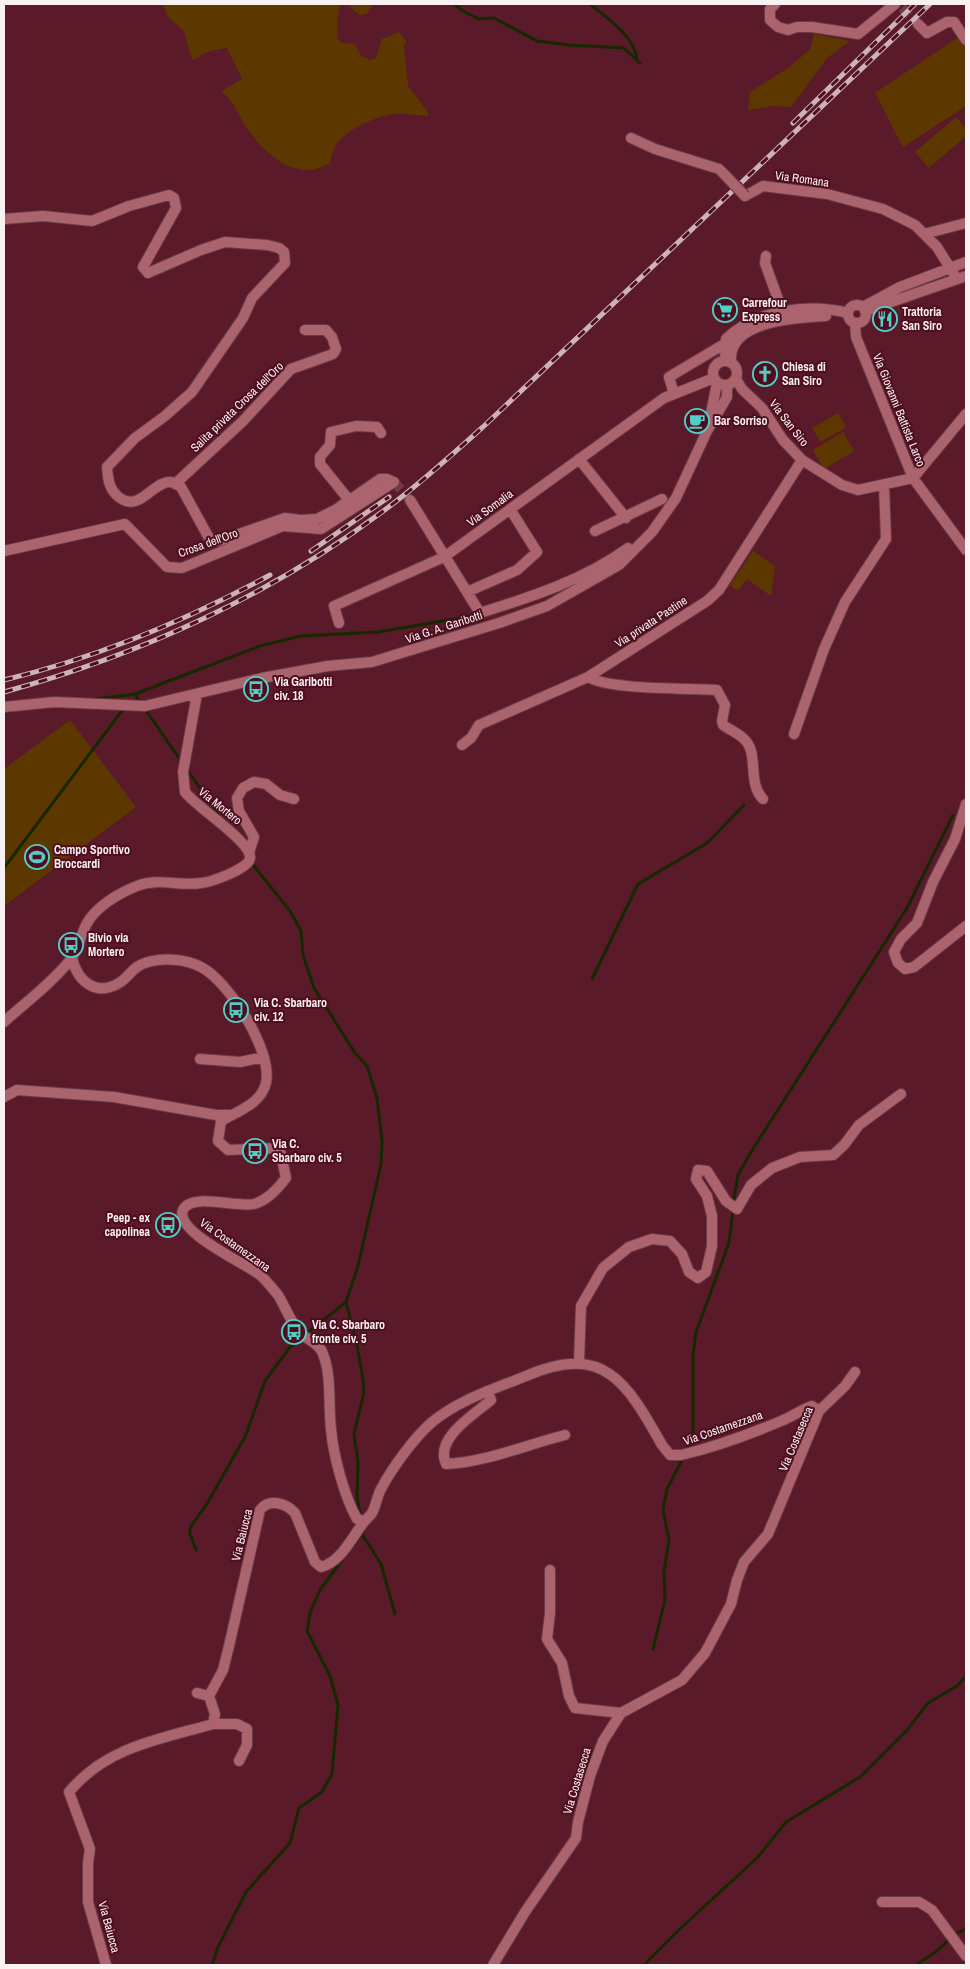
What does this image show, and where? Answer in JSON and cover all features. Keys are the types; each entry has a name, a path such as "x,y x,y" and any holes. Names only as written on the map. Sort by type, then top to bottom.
{"street":[{"path":"775,4 770,9 770,20 788,30 797,27 858,34 898,5"},
{"path":"918,24 927,33 948,22 954,22 966,40"},
{"name":"Via Romana","path":"631,138 655,149 719,169 745,196 753,189 763,186 827,194 856,201 899,216 924,234 937,247 950,268 961,277"},
{"name":"Salita privata Crosa dell'Oro","path":"4,219 44,216 92,221 130,206 169,195 174,198 176,208 143,267 148,273 201,250 225,242 267,245 279,248 284,252 285,263 252,298 243,318 192,392 136,438 107,467 108,484 115,495 125,502 139,500 158,486 169,482 176,484 243,421 291,370 333,354 336,349 332,337 326,330 305,330"},
{"path":"924,234 966,223"},
{"path":"766,256 765,263 783,313"},
{"path":"864,309 900,286 966,262"},
{"path":"850,318 852,306 864,309 961,277"},
{"path":"728,362 736,341 761,326 796,318 831,315 864,319 864,309"},
{"path":"728,362 726,339 737,329 752,320 783,313 811,310 850,318"},
{"name":"Via Giovanni Battista Larco","path":"850,318 859,346 913,478 966,550"},
{"path":"674,394 669,376 726,343"},
{"path":"715,384 715,366 728,362"},
{"name":"Via San Siro","path":"728,362 737,372 736,379 742,388 762,408 783,440 802,460 842,485 858,490 913,478"},
{"name":"Via Somalia","path":"339,623 334,606 444,557 664,398 736,379"},
{"name":"Via G. A. Garibotti","path":"9,706 54,702 145,706 272,676 328,666 372,662 499,623 547,606 619,565 652,532 676,498 707,432 727,397 715,384"},
{"name":"Via G. A. Garibotti","path":"707,432 715,384"},
{"path":"727,397 742,388"},
{"path":"913,478 966,414"},
{"path":"176,484 181,487 209,538 219,541 286,518 300,520 317,519 350,500 320,464 320,457 330,445 331,432 356,426 370,426 377,427 381,433"},
{"path":"579,459 626,518"},
{"name":"Via privata Pastine","path":"462,745 471,738 479,725 588,678 707,601 719,590 802,460"},
{"name":"Crosa dell'Oro","path":"4,551 125,524 167,567 182,568 283,526 320,530 394,482 380,479 350,500"},
{"path":"794,734 824,649 845,602 886,539 884,484"},
{"path":"595,531 626,518 662,499"},
{"path":"410,500 480,613 535,596 607,563 652,532"},
{"path":"467,592 517,570 538,552 510,509"},
{"path":"588,678 594,681 634,686 716,690 725,705 723,725 746,741 750,749 754,780 763,799"},
{"name":"Via Mortero","path":"197,694 183,772 185,792 217,822 238,837 249,853"},
{"path":"4,714 9,706"},
{"path":"4,1022 72,958 87,922 98,909 124,892 153,881 201,884 236,872 248,863 254,838 239,810 237,798 243,788 254,782 266,784 280,795 294,799"},
{"path":"966,804 956,839 933,882 917,922 901,939 894,952 898,963 905,969 914,967 966,926"},
{"name":"Via Costamezzana","path":"72,958 79,976 91,988 102,989 122,981 132,970 145,963 177,960 202,967 227,991 243,1011 267,1065 266,1083 258,1097 248,1108 221,1121 218,1141 228,1150 275,1148 281,1154 286,1178 267,1198 256,1203 242,1205 194,1201 186,1206 182,1213 183,1220 187,1226 220,1252 260,1275 277,1294 293,1325 322,1352 327,1367 331,1430 340,1477 351,1509 357,1519 364,1521 372,1513 381,1489 412,1444 431,1422 459,1404 487,1391 557,1365 579,1362 602,1368 617,1378 670,1455 680,1455 709,1448 783,1420 812,1406 819,1411"},
{"path":"200,1059 240,1062 264,1057"},
{"path":"4,1098 17,1090 114,1097 216,1115 232,1115"},
{"path":"579,1362 581,1306 603,1268 629,1247 652,1239 670,1241 682,1254 689,1272 698,1278 706,1272 712,1246 712,1216 707,1196 696,1179 698,1170 706,1171 726,1202 737,1209 751,1185 772,1168 800,1157 833,1155 844,1145 859,1125 901,1094"},
{"name":"Via Costasecca","path":"493,1965 525,1912 576,1838 578,1822 590,1776 603,1741 621,1712 682,1680 705,1653 731,1604 744,1562 768,1534 819,1411 845,1386 855,1372"},
{"path":"487,1391 491,1400 460,1423 447,1442 443,1458 446,1464 466,1463 565,1435"},
{"name":"Via Baiucca","path":"209,1696 223,1670 260,1510 263,1506 273,1502 290,1506 295,1513 315,1562 321,1567 327,1566 352,1540 364,1521"},
{"path":"550,1570 550,1613 547,1639 562,1663 570,1702 575,1708 581,1710 600,1709 621,1712"},
{"path":"197,1693 209,1696 215,1714 213,1724"},
{"name":"Via Baiucca","path":"106,1965 88,1902 90,1849 69,1792 84,1774 122,1750 213,1724 237,1724 247,1729 246,1745 239,1761"},
{"path":"882,1902 919,1902 932,1910 964,1953"}],"shaded area":[{"path":"162,4 340,4 337,20 338,39 343,43 355,44 361,56 370,60 376,58 382,39 399,32 406,41 404,47 408,86 428,112 428,116 393,114 373,120 358,126 339,141 330,163 317,169 293,168 271,155 261,146 252,136 233,103 221,91 242,79 227,48 210,51 192,60 184,31 169,18"},
{"path":"346,4 373,4 367,14 360,15"},
{"path":"814,34 850,41 827,58 791,107 774,106 748,110 750,92 790,67 810,49"},
{"path":"959,37 966,48 966,106 903,147 875,93"},
{"path":"956,117 966,129 966,136 929,168 915,152"},
{"path":"838,413 846,427 821,442 812,428"},
{"path":"843,432 854,451 824,469 813,450"},
{"path":"753,551 775,566 771,596 747,579 738,591 730,585"},
{"name":"Campo Sportivo Broccardi","path":"70,720 136,807 4,906 4,769"}],"waterway":[{"path":"455,4 463,11 479,19 494,18 537,41 624,48 640,63"},
{"path":"590,4 612,21 625,35 631,43 637,59"},
{"path":"95,699 135,694 260,646 301,636 378,632 472,616"},
{"path":"135,694 141,704"},
{"path":"4,868 124,708"},
{"path":"145,709 181,761"},
{"path":"4,712 12,711"},
{"path":"186,768 220,817"},
{"path":"592,979 638,884 707,843 744,805"},
{"path":"733,1204 738,1175 751,1152 907,908 953,815"},
{"path":"250,861 290,911 301,931 303,955 314,988 355,1053 367,1066 377,1098 382,1141 381,1164 358,1266 346,1302 357,1345 364,1392 354,1434 358,1462 357,1497 361,1518"},
{"path":"686,1451 693,1437 693,1355 696,1332 729,1243 733,1210"},
{"path":"196,1550 190,1534 190,1528 208,1502 245,1437 265,1381 290,1347 346,1302"},
{"path":"653,1649 665,1600 664,1572 669,1540 663,1510 667,1489 684,1456"},
{"path":"352,1547 363,1532"},
{"path":"362,1534 381,1564 395,1614"},
{"path":"212,1965 218,1947 246,1892 290,1843 299,1808 322,1792 332,1774 338,1705 330,1676 307,1631 310,1613 320,1590 342,1560"},
{"path":"644,1965 683,1926 757,1858 786,1822 860,1777 907,1730 928,1703 957,1686 966,1676"},
{"path":"916,1965 937,1951 955,1934 966,1929"}],"tunnel":[{"path":"902,8 918,24"},
{"path":"394,482 410,500"}],"railway":[{"path":"793,123 915,4"},
{"path":"4,692 105,660 204,618 298,568 343,540 386,509 449,458 484,426 930,4"},
{"path":"311,551 389,497"},
{"path":"4,680 73,661 140,636 239,592 270,575"}],"place":[{"name":"Carrefour Express","path":"725,310"},
{"name":"Trattoria San Siro","path":"885,319"},
{"name":"Chiesa di San Siro","path":"765,374"},
{"name":"Bar Sorriso","path":"697,421"},
{"name":"Via Garibotti civ. 18","path":"256,689"},
{"name":"Campo Sportivo Broccardi","path":"37,857"},
{"name":"Bivio via Mortero","path":"71,945"},
{"name":"Via C. Sbarbaro civ. 12","path":"236,1010"},
{"name":"Via C. Sbarbaro civ. 5","path":"255,1151"},
{"name":"Peep - ex capolinea","path":"168,1225"},
{"name":"Via C. Sbarbaro fronte civ. 5","path":"294,1332"}]}
